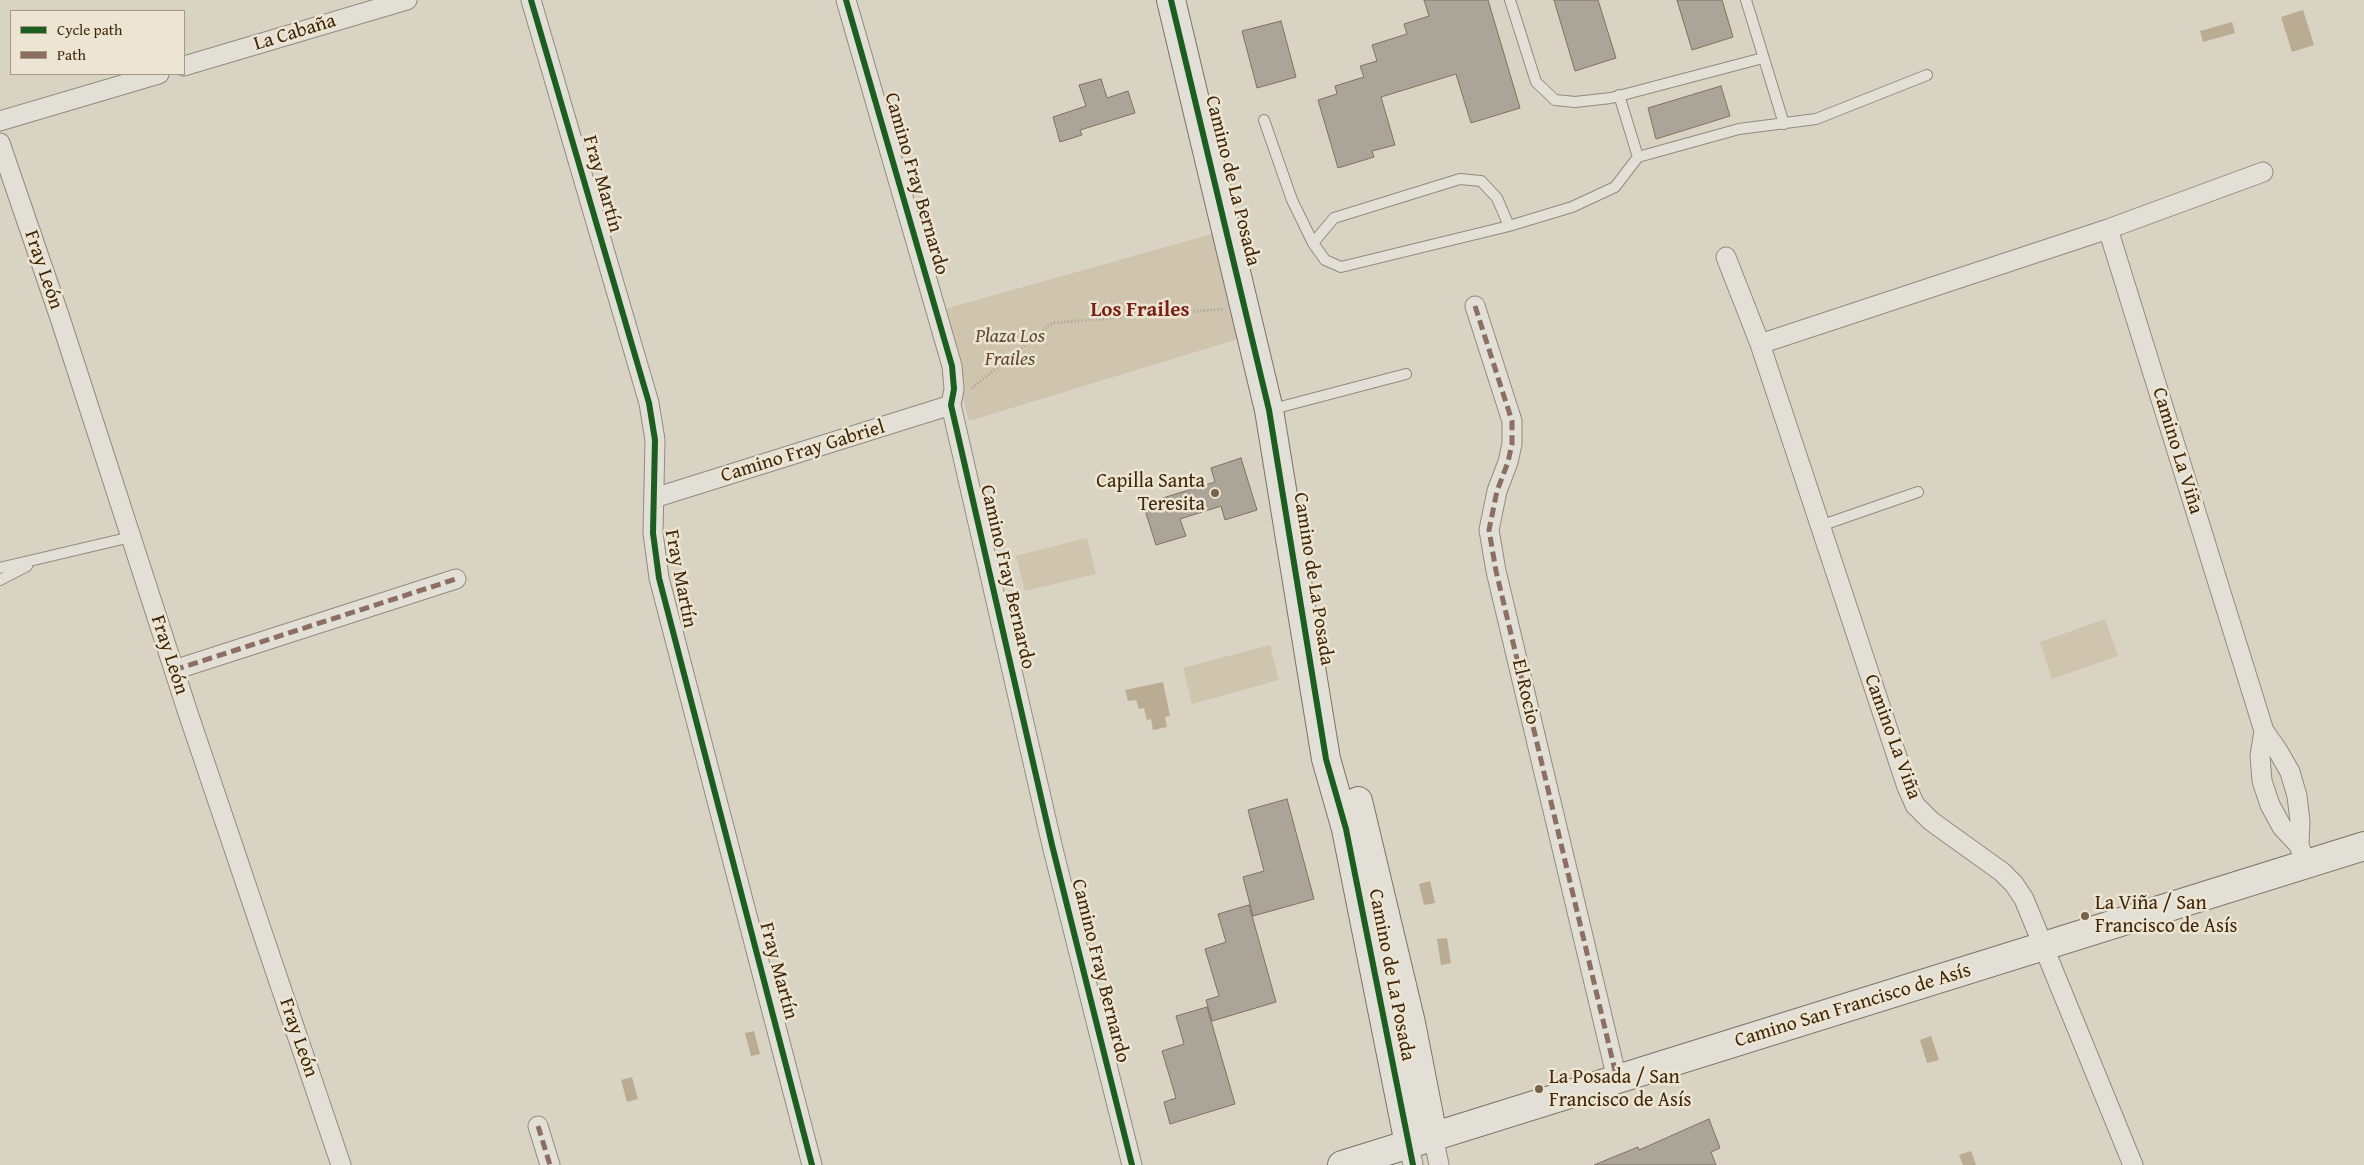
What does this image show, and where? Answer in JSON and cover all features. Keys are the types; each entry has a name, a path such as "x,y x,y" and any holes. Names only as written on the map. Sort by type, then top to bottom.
{"street":[{"name":"La Cabaña","path":"185,66 407,0"},
{"name":"Fray Martín","path":"531,0 649,403 655,440 653,533 659,578 812,1165"},
{"name":"Camino Fray Bernardo","path":"846,0 952,366 954,389 951,405 1052,845 1132,1165"},
{"name":"Camino de La Posada","path":"1170,0 1246,307 1269,410 1318,719 1326,759 1346,829 1384,1028 1418,1148 1439,1165"},
{"path":"0,121 156,75"},
{"name":"Fray León","path":"0,143 174,670 341,1165"},
{"path":"1760,344 2108,229 2262,172"},
{"name":"Camino La Viña","path":"2108,229 2264,731 2278,751 2292,780 2297,796 2302,855"},
{"name":"Camino La Viña","path":"1726,257 1760,344 1907,787 1915,805 1931,821 2002,872 2014,884 2024,899 2133,1165"},
{"name":"El Rocio","path":"1475,306 1512,421 1512,444 1508,462 1497,491 1489,530 1493,554 1618,1079"},
{"name":"Camino Fray Gabriel","path":"654,498 951,405"},
{"path":"174,670 456,579"},
{"name":"Camino de La Posada","path":"1318,719 1351,784 1362,815 1411,1023 1418,1148"},
{"name":"Camino La Viña","path":"2264,731 2260,756 2262,781 2267,797 2282,827 2302,855"},
{"name":"Camino San Francisco de Asís","path":"1342,1165 1418,1148 1618,1079 2043,947 2302,855 2364,846"},
{"path":"1384,1028 1411,1023"},
{"path":"538,1126 550,1165"}],"lane":[{"path":"1510,0 1536,82 1555,100 1575,102 1619,95 1764,58"},
{"path":"1746,0 1784,124"},
{"path":"1264,120 1292,200 1313,243 1325,260 1341,267 1508,226 1572,207 1615,187 1638,157 1739,129 1816,119 1927,75"},
{"path":"1619,95 1638,157"},
{"path":"1313,243 1334,218 1460,179 1480,181 1497,198 1508,226"},
{"path":"1269,410 1406,374"},
{"path":"1820,526 1918,492"},
{"path":"0,568 131,537"},
{"path":"0,580 38,559"}],"path":[{"path":"951,405 1052,323 1154,313 1246,307"}],"green space":[{"name":"Plaza Los Frailes","path":"1212,234 1238,339 969,421 941,310"},
{"path":"1087,538 1096,574 1025,591 1016,556"},
{"path":"2105,619 2118,656 2052,679 2040,642"},
{"path":"1270,645 1279,680 1192,704 1183,668"}],"shaded area":[{"path":"2303,10 2314,45 2292,52 2281,17"},
{"path":"2232,22 2235,33 2203,42 2200,31"},
{"path":"1163,682 1170,716 1165,717 1167,727 1153,730 1151,719 1147,720 1144,708 1139,709 1136,700 1128,701 1125,690"},
{"path":"1430,881 1435,903 1424,905 1419,884"},
{"path":"1447,938 1451,963 1441,965 1437,939"},
{"path":"754,1031 760,1054 751,1056 745,1033"},
{"path":"1931,1036 1939,1060 1927,1063 1920,1040"},
{"path":"632,1077 638,1099 627,1102 621,1080"},
{"path":"1971,1151 1976,1165 1963,1165 1959,1155"}],"building":[{"path":"1424,0 1488,0 1520,108 1471,123 1456,74 1381,97 1395,145 1372,151 1374,157 1338,168 1318,100 1337,94 1335,86 1364,77 1360,66 1377,61 1372,45 1407,34 1404,24 1429,16"},
{"path":"1554,0 1598,0 1616,58 1575,71"},
{"path":"1677,0 1722,0 1733,37 1692,50"},
{"path":"1281,21 1296,77 1257,88 1242,31"},
{"path":"1101,79 1107,98 1128,91 1135,113 1080,130 1082,135 1060,142 1053,117 1086,106 1079,85"},
{"path":"1721,86 1730,116 1656,139 1648,108"},
{"name":"Capilla Santa Teresita","path":"1241,458 1257,510 1225,520 1221,506 1180,519 1186,536 1156,545 1143,504 1215,482 1211,468"},
{"path":"1287,799 1314,899 1253,916 1243,877 1264,871 1248,810"},
{"path":"1249,905 1276,1002 1212,1021 1206,1000 1219,996 1205,949 1226,942 1218,914"},
{"path":"1207,1007 1235,1104 1170,1124 1164,1102 1176,1098 1162,1051 1184,1044 1176,1016"},
{"path":"1709,1119 1720,1148 1711,1152 1716,1165 1594,1165 1638,1147 1639,1150"}],"marked path":[{"path":"1475,306 1512,421 1512,444 1508,462 1497,491 1489,530 1496,571 1617,1079"},
{"path":"174,670 456,579"},
{"path":"538,1126 550,1165"}],"cycle path":[{"path":"531,0 649,403 655,440 653,533 659,578 812,1165"},
{"path":"846,0 952,366 954,389 951,405 1052,845 1132,1165"},
{"path":"1171,0 1269,410 1326,759 1346,829 1413,1165"}],"place":[{"name":"Capilla Santa Teresita","path":"1215,493"},
{"name":"La Viña / San Francisco de Asís","path":"2085,916"},
{"name":"La Posada / San Francisco de Asís","path":"1539,1089"}],"district":[{"name":"Los Frailes","path":"1140,311"}]}
